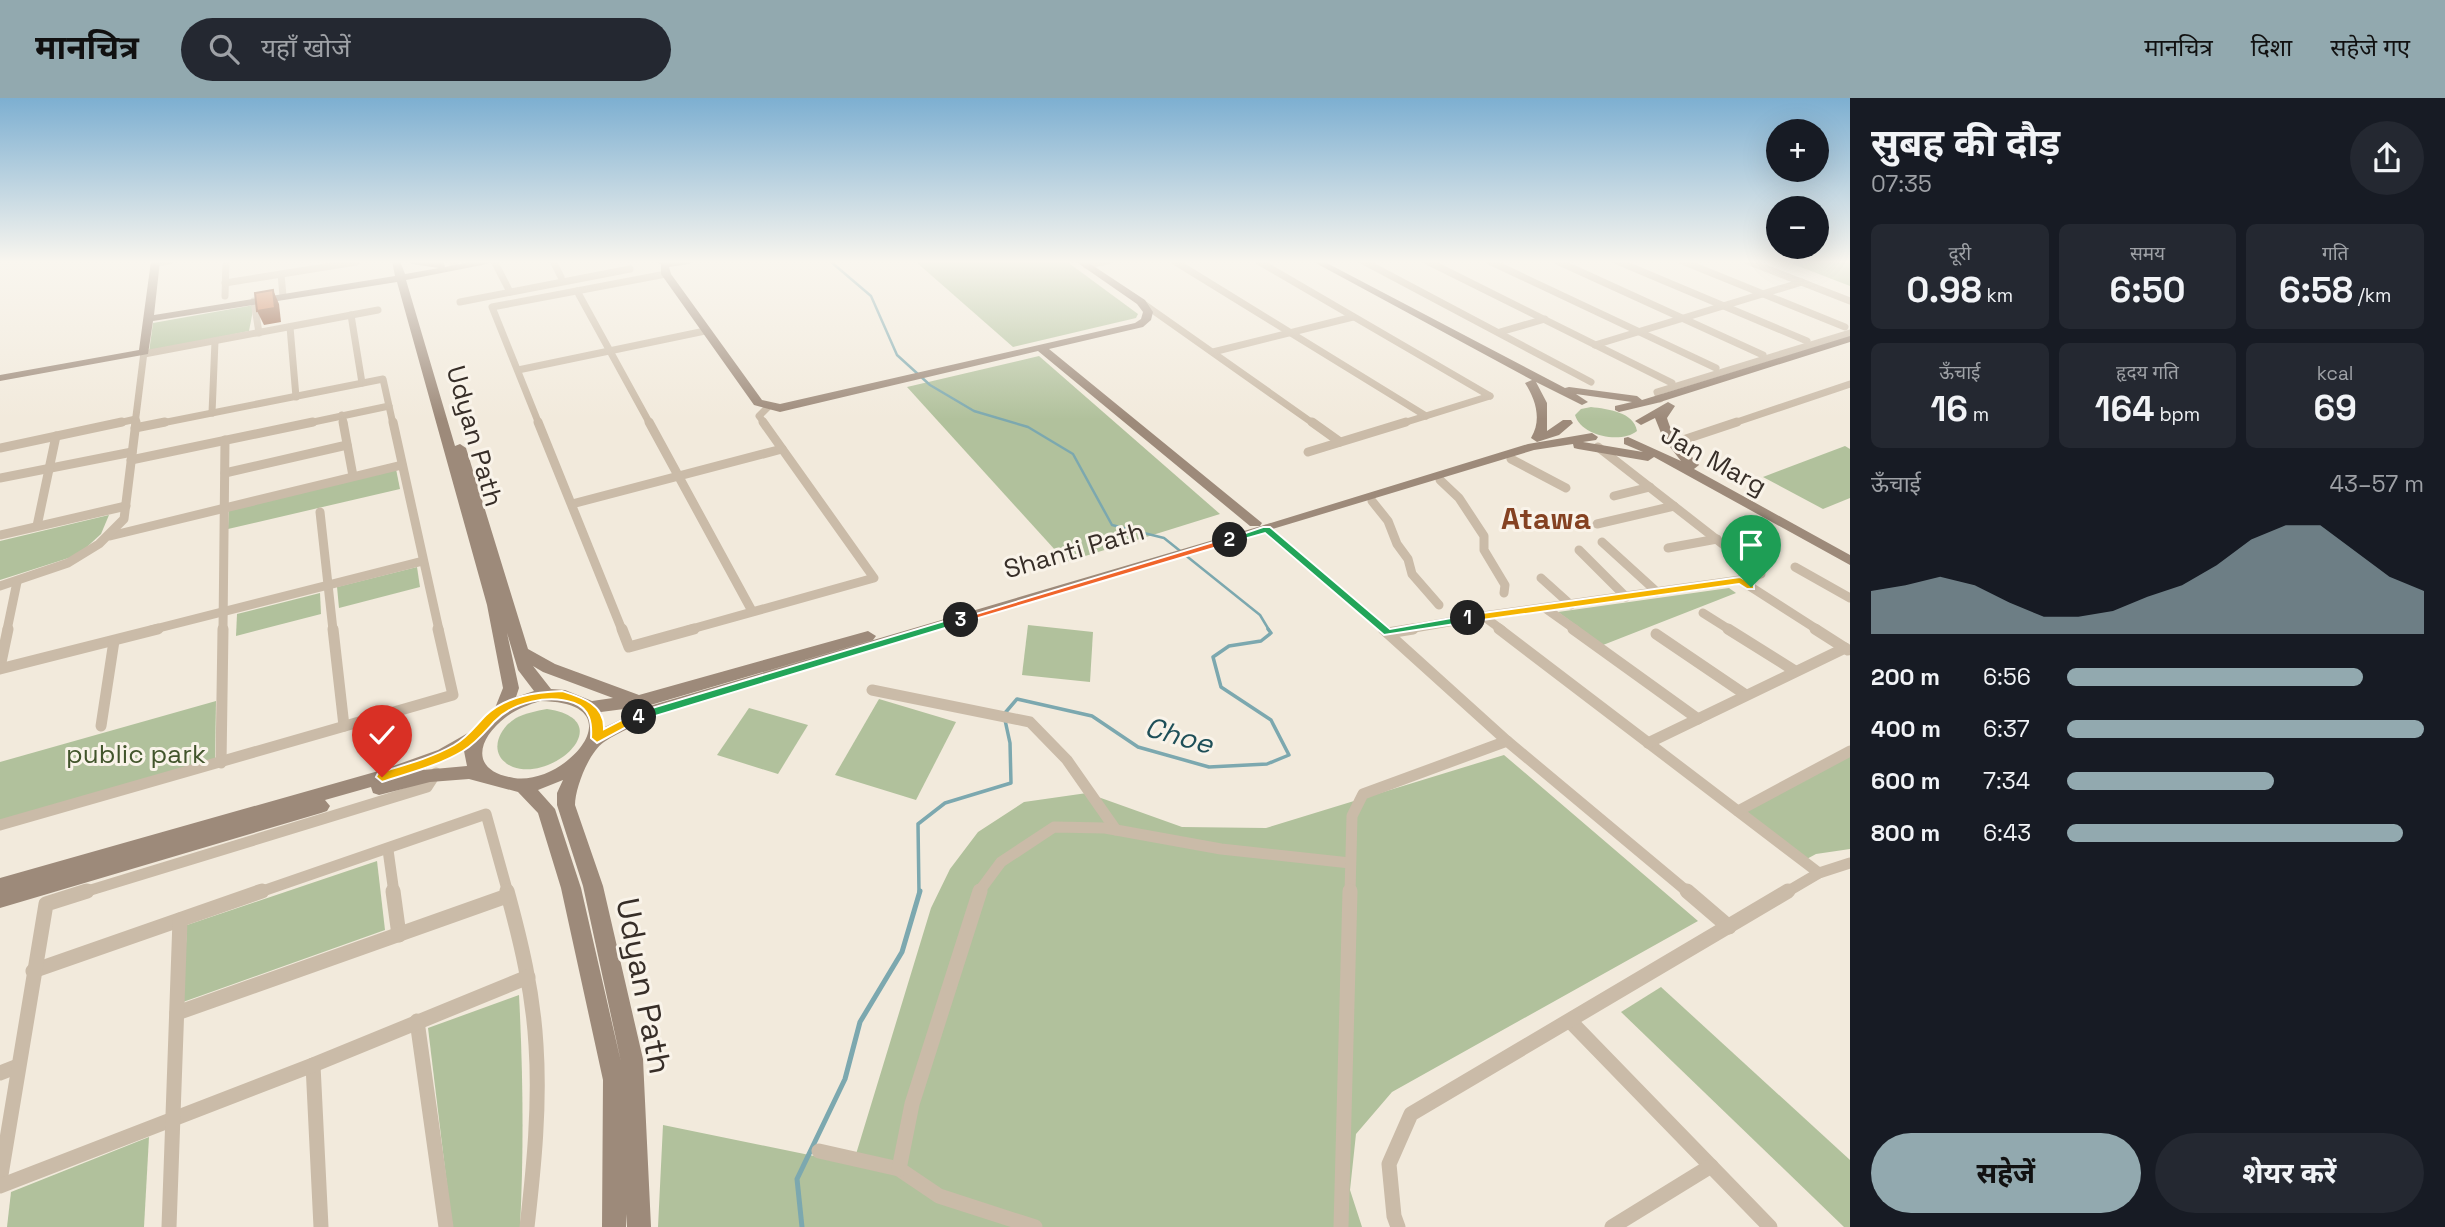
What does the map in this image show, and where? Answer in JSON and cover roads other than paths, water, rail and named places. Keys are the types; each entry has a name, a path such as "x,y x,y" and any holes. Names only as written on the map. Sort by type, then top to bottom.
{"main road":[{"path":"0,378 144,353 149,314"},
{"path":"148,319 179,314"},
{"name":"Udyan Path","path":"411,314 494,605 511,688 503,708"},
{"name":"Udyan Path","path":"419,314 527,670 547,695"},
{"path":"694,314 758,403 768,407 798,405 1042,349 1139,325 1146,320 1148,314"},
{"path":"1403,314 1531,383 1565,409 1567,423 1595,442 1678,465"},
{"path":"1416,314 1582,402 1619,408 1662,402 1850,346"},
{"path":"1551,386 1662,402 1848,333"},
{"path":"1042,349 1261,526"},
{"path":"1531,383 1542,399 1545,440"},
{"path":"1565,409 1582,402"},
{"path":"1140,561 1545,440 1628,441 1643,428 1662,402"},
{"path":"1662,402 1661,418 1665,434 1693,466"},
{"name":"Jan Marg","path":"1619,408 1693,466 1850,552"},
{"path":"1545,440 1567,423"},
{"name":"Jan Marg","path":"1628,441 1678,465 1850,561"},
{"name":"Shanti Path","path":"590,707 639,702 1140,561"},
{"name":"Shanti Path","path":"597,738 652,711 1140,561"},
{"path":"522,653 549,668 639,702"},
{"path":"0,886 434,760 459,748 478,734 490,718 503,708 533,696 573,698 590,707 598,723 597,738 592,749 579,763 564,774 535,784 522,785 461,770 436,773 0,900"},
{"path":"478,734 473,753 482,774"},
{"name":"Udyan Path","path":"579,763 566,793 566,805 593,886 632,1059 639,1227"},
{"name":"Udyan Path","path":"522,785 546,809 571,888 614,1080 614,1227"}],"street":[{"path":"256,314 259,333"},
{"path":"0,586 49,572 83,556 110,536 124,519 144,353 358,314"},
{"path":"495,314 629,647 874,578 760,416 768,407"},
{"path":"590,314 752,611"},
{"path":"1158,314 1340,442"},
{"path":"1258,314 1426,416"},
{"path":"1308,452 1490,396 1347,314"},
{"path":"1465,314 1591,382"},
{"path":"1534,314 1672,383"},
{"path":"1604,314 1716,368"},
{"path":"1672,314 1763,355"},
{"path":"1595,345 1695,314"},
{"path":"1743,314 1807,341"},
{"path":"1806,314 1848,333"},
{"path":"351,315 362,383"},
{"path":"1213,352 1353,317"},
{"path":"1500,332 1545,319"},
{"path":"290,327 296,397"},
{"path":"518,370 705,331"},
{"path":"212,413 215,341"},
{"path":"0,448 56,436 212,413 383,379 453,695 0,825"},
{"path":"1686,439 1850,384"},
{"path":"0,478 225,440 389,406"},
{"path":"342,415 353,476"},
{"path":"37,526 56,436"},
{"path":"221,763 225,440"},
{"path":"1388,633 1483,616 1740,580 1761,574 1595,442"},
{"path":"225,472 347,445"},
{"path":"572,504 782,449"},
{"path":"1511,459 1566,488"},
{"path":"110,536 402,465"},
{"path":"1440,480 1459,498 1484,536 1482,543 1505,585 1504,593"},
{"path":"1614,496 1650,487"},
{"path":"1372,502 1388,522 1396,544 1408,559 1412,574 1439,605"},
{"path":"0,535 125,506"},
{"path":"1597,524 1674,506"},
{"path":"320,512 344,726"},
{"path":"1261,526 1388,633 1507,741 1729,927"},
{"path":"1668,548 1717,539"},
{"path":"1602,542 1657,592"},
{"path":"1579,550 1626,597"},
{"path":"17,582 0,668 423,561"},
{"path":"1795,567 1850,598"},
{"path":"1541,578 1571,605"},
{"path":"1740,580 1847,649"},
{"path":"1545,608 1698,719"},
{"path":"1703,613 1795,671"},
{"path":"1483,616 1819,873"},
{"path":"1656,634 1746,695"},
{"path":"101,726 114,641"},
{"path":"1648,743 1795,671 1847,649"},
{"path":"872,690 1030,722 1068,760 1116,830"},
{"path":"1341,1227 1352,816 1363,794 1507,741"},
{"path":"1738,811 1850,751"},
{"path":"436,773 427,787 46,904 0,1184 313,1065 528,977"},
{"path":"33,971 486,814 528,977 538,1065 535,1151 527,1227"},
{"path":"900,1169 912,1104 977,895 1001,862 1054,827 1116,830 1221,849 1350,863"},
{"path":"388,850 399,935"},
{"path":"1398,1227 1394,1216 1390,1164 1411,1114 1819,873 1850,863"},
{"path":"177,1013 507,896"},
{"path":"169,1227 180,920"},
{"path":"417,1021 446,1227"},
{"path":"1570,1021 1770,1227"},
{"path":"313,1065 321,1227"},
{"path":"0,1073 18,1066"},
{"path":"819,1151 900,1169 939,1196 1035,1227"},
{"path":"1612,1227 1711,1166"}],"waterway":[{"name":"Choe","path":"879,314 897,355 930,385 974,411 1028,427 1073,454 1112,525 1164,538 1260,615 1269,630"},
{"name":"Choe","path":"1005,713 1017,699 1092,716 1138,747 1209,767 1267,764 1289,755 1271,720 1221,687 1213,657 1229,646 1261,641 1271,633 1268,629"},
{"name":"Choe","path":"919,893 918,824 945,803 1011,783 1010,743 1005,720"},
{"name":"Choe","path":"802,1227 797,1179 845,1079 860,1022 902,952 920,891"}],"district":[{"name":"Atawa","path":"1546,518"}],"park label":[{"name":"public park","path":"136,754"}]}
